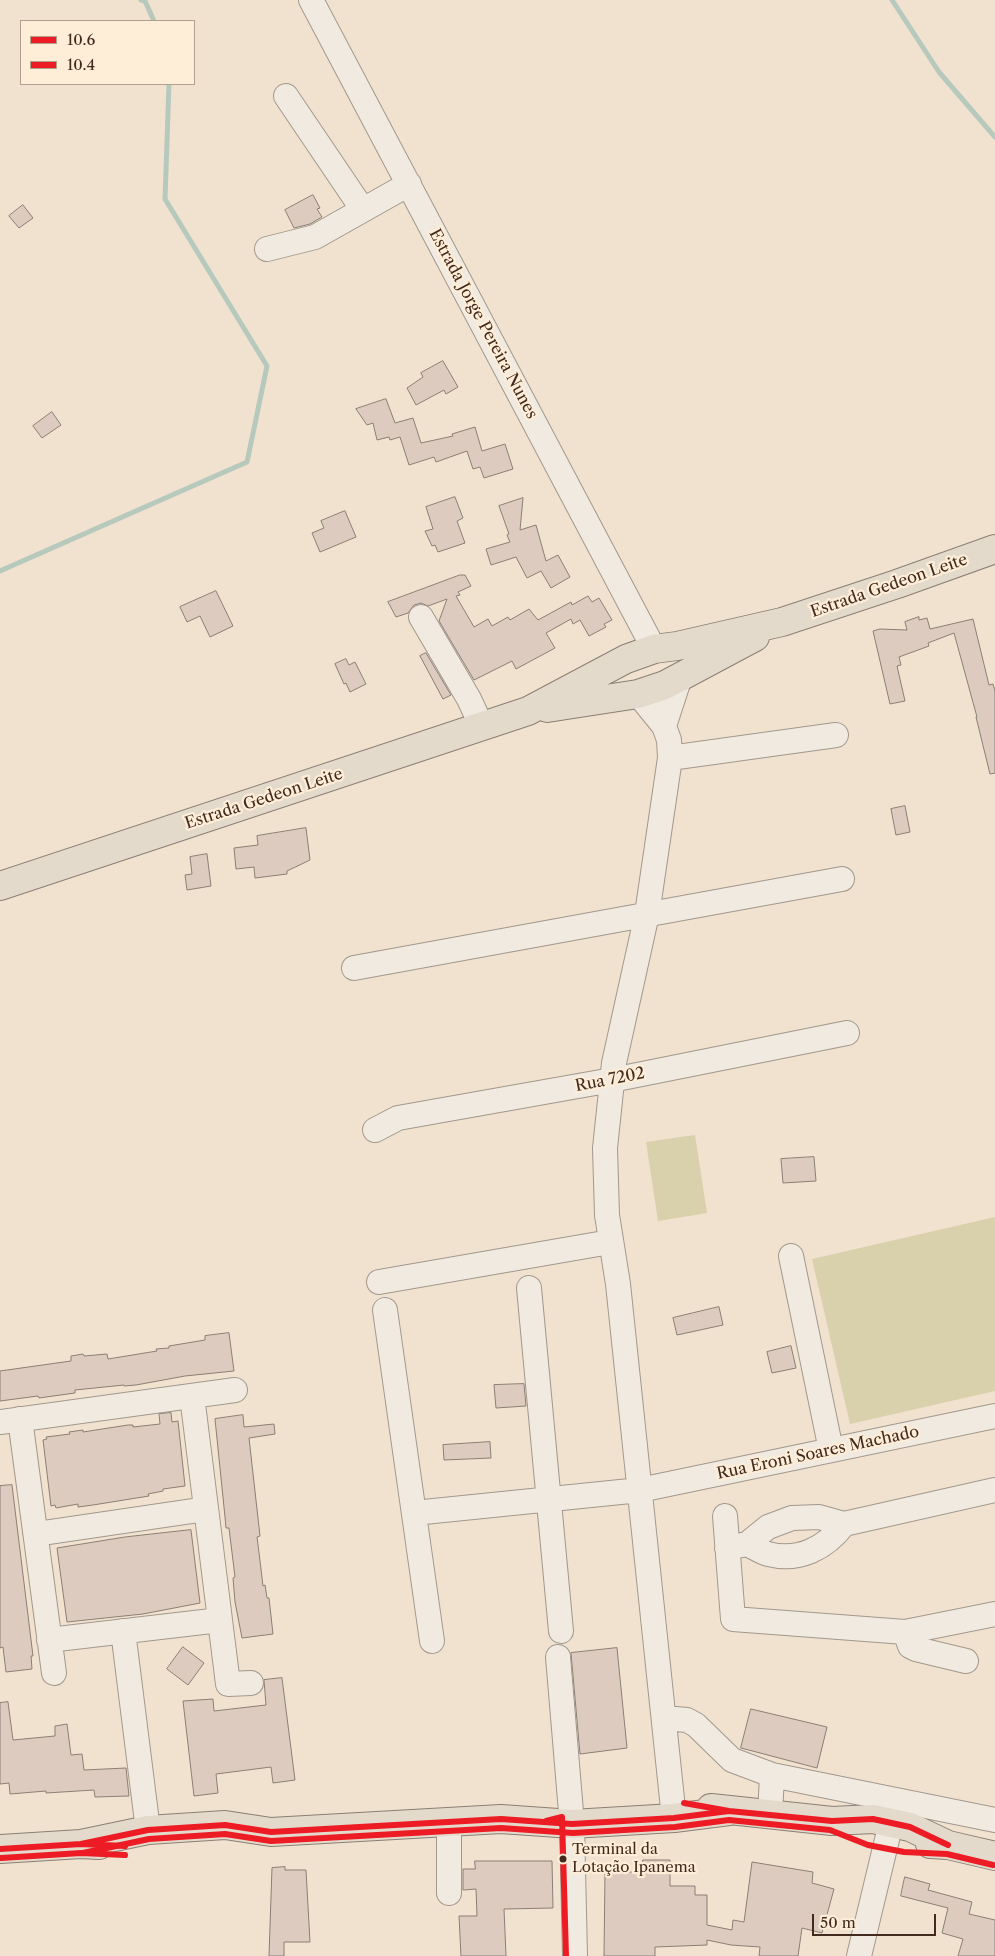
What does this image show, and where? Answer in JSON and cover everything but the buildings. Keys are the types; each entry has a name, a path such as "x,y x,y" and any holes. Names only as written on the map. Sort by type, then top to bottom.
{"main road":[{"name":"Estrada Gedeon Leite","path":"0,886 482,727 528,710 626,659 666,647 782,622 995,549"},
{"name":"Estrada Gedeon Leite","path":"528,710 638,694 665,685 782,622"},
{"path":"666,647 684,654 684,664 680,677"},
{"path":"626,659 626,678 638,694"},
{"path":"0,1849 149,1839 226,1844 271,1832 673,1810 729,1811 838,1821 870,1836 898,1822 906,1843 971,1850"}],"street":[{"name":"Estrada Jorge Pereira Nunes","path":"311,0 409,184 666,647"},
{"path":"286,96 363,210"},
{"path":"267,249 316,238 409,184"},
{"path":"422,618 469,699 482,727"},
{"path":"664,726 680,677"},
{"path":"638,694 664,726 669,740 670,758 647,914 614,1063 605,1148 610,1242 618,1284 673,1810"},
{"path":"670,758 836,735"},
{"path":"354,968 842,879"},
{"name":"Rua 7202","path":"375,1130 398,1118 612,1080 847,1033"},
{"path":"379,1282 610,1242"},
{"path":"791,1256 830,1450"},
{"path":"529,1288 561,1631"},
{"path":"385,1310 432,1641"},
{"path":"54,1673 36,1534 10,1420 236,1390"},
{"path":"192,1396 228,1684 251,1683"},
{"name":"Rua Eroni Soares Machado","path":"414,1513 640,1490 995,1416"},
{"path":"737,1546 768,1527 792,1518 819,1517 844,1524 995,1490"},
{"path":"36,1534 206,1509"},
{"path":"725,1516 737,1546 733,1619 905,1632 995,1614"},
{"path":"737,1546 768,1554 794,1556 818,1550 834,1538 844,1524"},
{"path":"50,1640 220,1620"},
{"path":"123,1631 149,1839"},
{"path":"905,1632 910,1646 916,1649 966,1661"},
{"path":"558,1657 571,1816 575,1956"},
{"path":"664,1718 687,1720 696,1725 732,1760 772,1775 850,1790 898,1822 986,1818 971,1850"},
{"path":"770,1815 772,1775"},
{"path":"838,1821 850,1790"},
{"path":"448,1822 449,1894"},
{"path":"859,1956 898,1822"}],"shaded area":[{"path":"695,1135 707,1213 658,1221 646,1142"},
{"path":"995,1217 995,1391 850,1424 812,1259"}],"waterway":[{"path":"141,0 145,1 154,20"},
{"path":"892,0 939,72 995,137"},
{"path":"0,571 247,462 267,366 165,199 169,85"}],"transit line":[{"name":"10.6","path":"684,1803 729,1811 832,1821 873,1819 910,1827 948,1845"},
{"name":"10.6","path":"81,1844 148,1830 225,1825 271,1832 501,1819 572,1824 674,1818 729,1811"},
{"name":"10.4","path":"546,1821 562,1817 566,1956"},
{"name":"10.4","path":"83,1853 149,1839 225,1834 271,1841 501,1828 573,1833 675,1827 729,1820 830,1830 868,1845 904,1852 947,1854 993,1865"},
{"name":"10.6","path":"0,1849 81,1844 125,1846"},
{"name":"10.4","path":"1,1858 81,1853 125,1855"}],"place":[{"name":"Terminal da Lotação Ipanema","path":"563,1859"}]}
